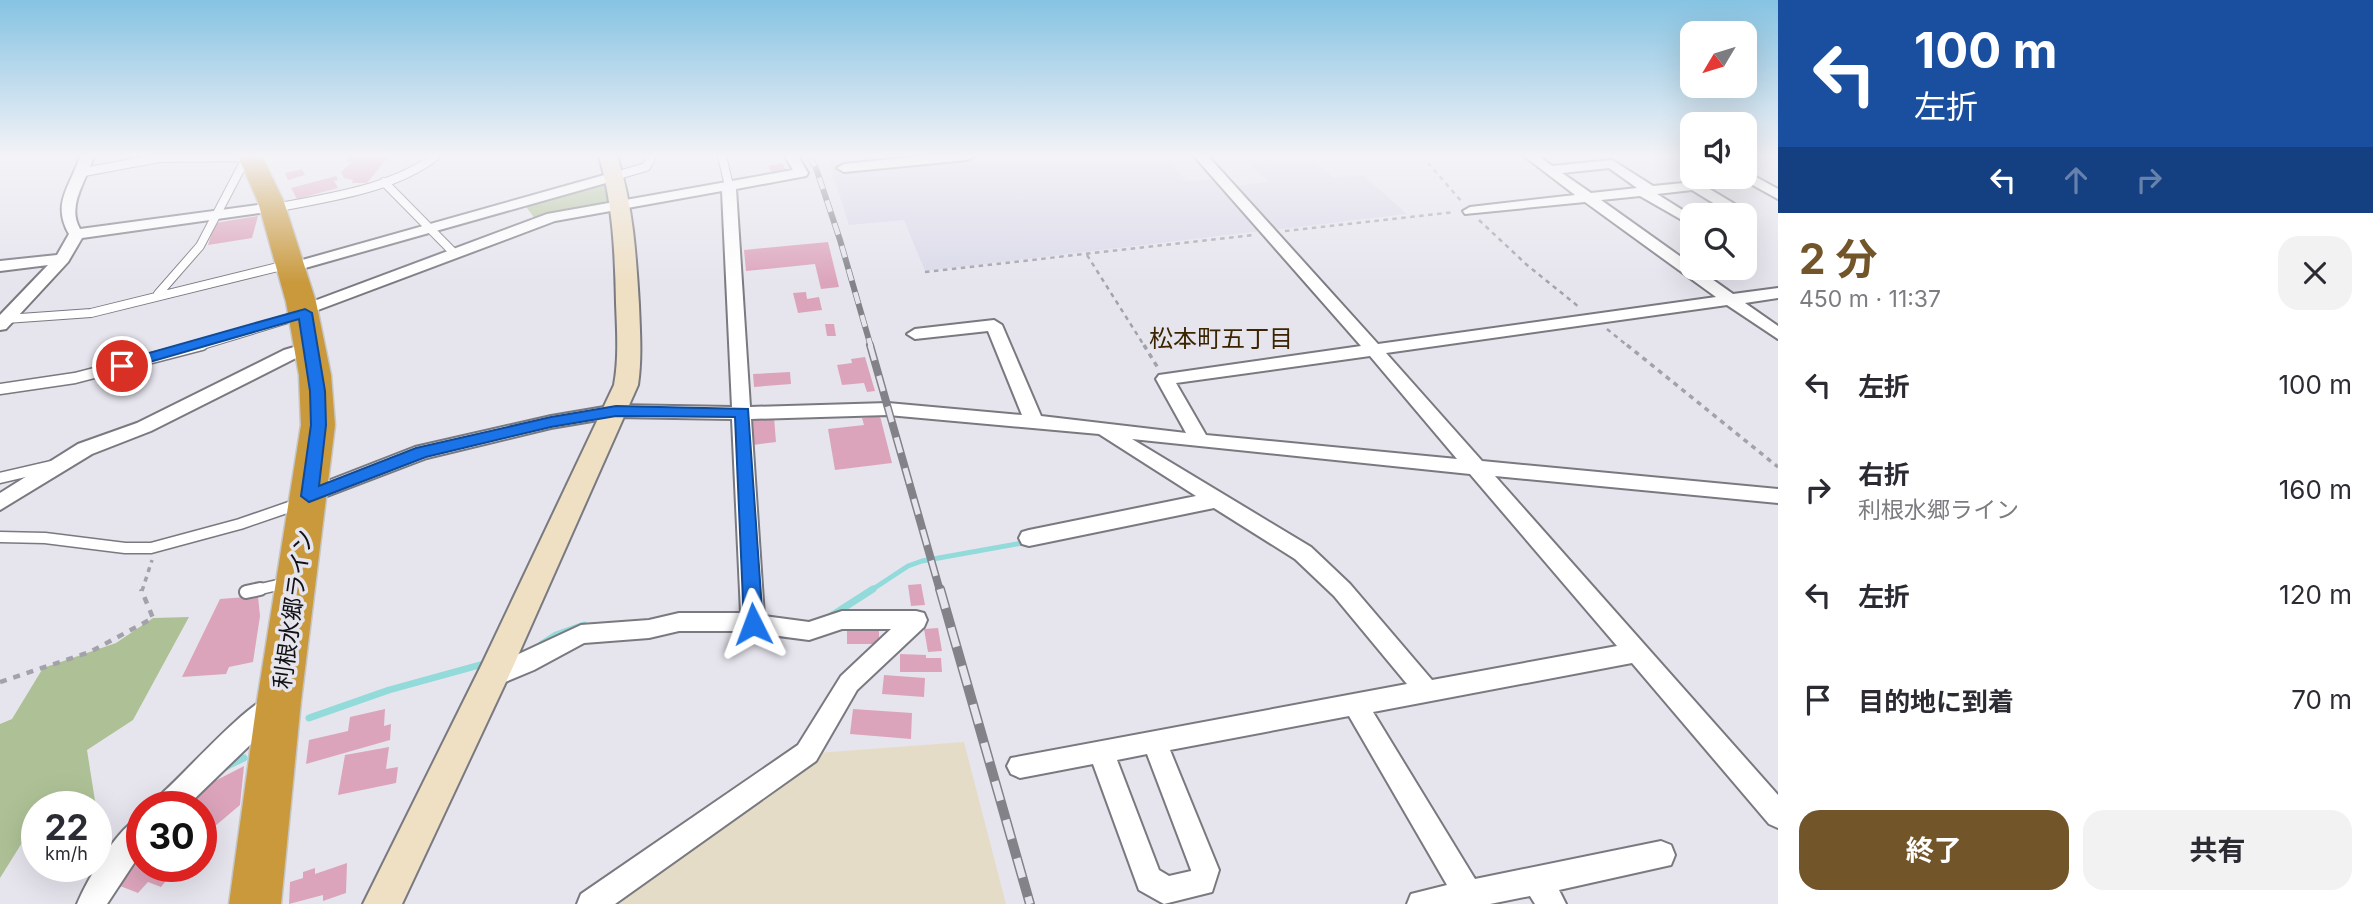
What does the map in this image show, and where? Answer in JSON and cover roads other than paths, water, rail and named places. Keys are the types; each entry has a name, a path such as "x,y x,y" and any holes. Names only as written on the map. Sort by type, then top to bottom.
{"highway":[{"name":"利根水郷ライン","path":"255,904 279,701 318,425 317,391 307,324 292,265 269,198"}],"street":[{"path":"70,198 66,205 66,215 76,234"},
{"path":"292,265 432,228 519,198"},
{"path":"382,904 497,666 626,385 630,361 619,198"},
{"path":"0,503 85,449 144,427 290,354 307,324 454,253 545,219 659,198"},
{"path":"730,198 753,624"},
{"path":"1238,198 1374,350 1778,815"},
{"path":"1470,211 1586,198"},
{"path":"1588,198 1680,259"},
{"path":"1657,198 1680,214"},
{"path":"76,234 273,208"},
{"path":"3,322 63,259 76,234"},
{"path":"0,266 63,259"},
{"path":"1706,280 1729,300 1778,334"},
{"path":"1200,441 1165,379 1778,293"},
{"path":"915,334 994,325 1034,422"},
{"path":"309,498 422,452 551,422 616,411 888,409 1778,496"},
{"path":"1100,428 1303,553 1342,590 1426,690"},
{"path":"1029,538 1215,500"},
{"path":"497,666 526,663 581,634 649,629 680,622 753,624 809,631 842,620 916,620 849,683 807,753 591,904"},
{"path":"1020,766 1635,653"},
{"path":"186,791 250,725 279,701"},
{"path":"1354,704 1471,899"},
{"path":"1101,751 1149,880 1167,891 1202,882 1205,870 1154,741"},
{"path":"91,904 126,849"},
{"path":"1421,904 1471,899 1536,880 1661,855"},
{"path":"1536,880 1552,904"}],"lane":[{"path":"158,295 200,246 224,198"},
{"path":"273,208 315,198"},
{"path":"401,198 454,253"},
{"path":"3,322 75,315 292,265"},
{"path":"0,389 78,376 307,324"},
{"path":"0,478 62,464"},
{"path":"0,537 45,538 125,548 151,548 240,524 309,498"},
{"path":"246,592 297,581"}],"waterway":[{"path":"870,591 908,566 922,561 1028,542"},
{"path":"831,616 873,589"},
{"path":"542,644 556,635 584,625"},
{"path":"309,718 389,690 487,663"},
{"path":"225,767 244,758"}],"railway":[{"path":"826,198 871,347"},
{"path":"870,345 940,591"},
{"path":"940,589 1030,904"}],"district":[{"name":"松本町五丁目","path":"1221,339"}]}
